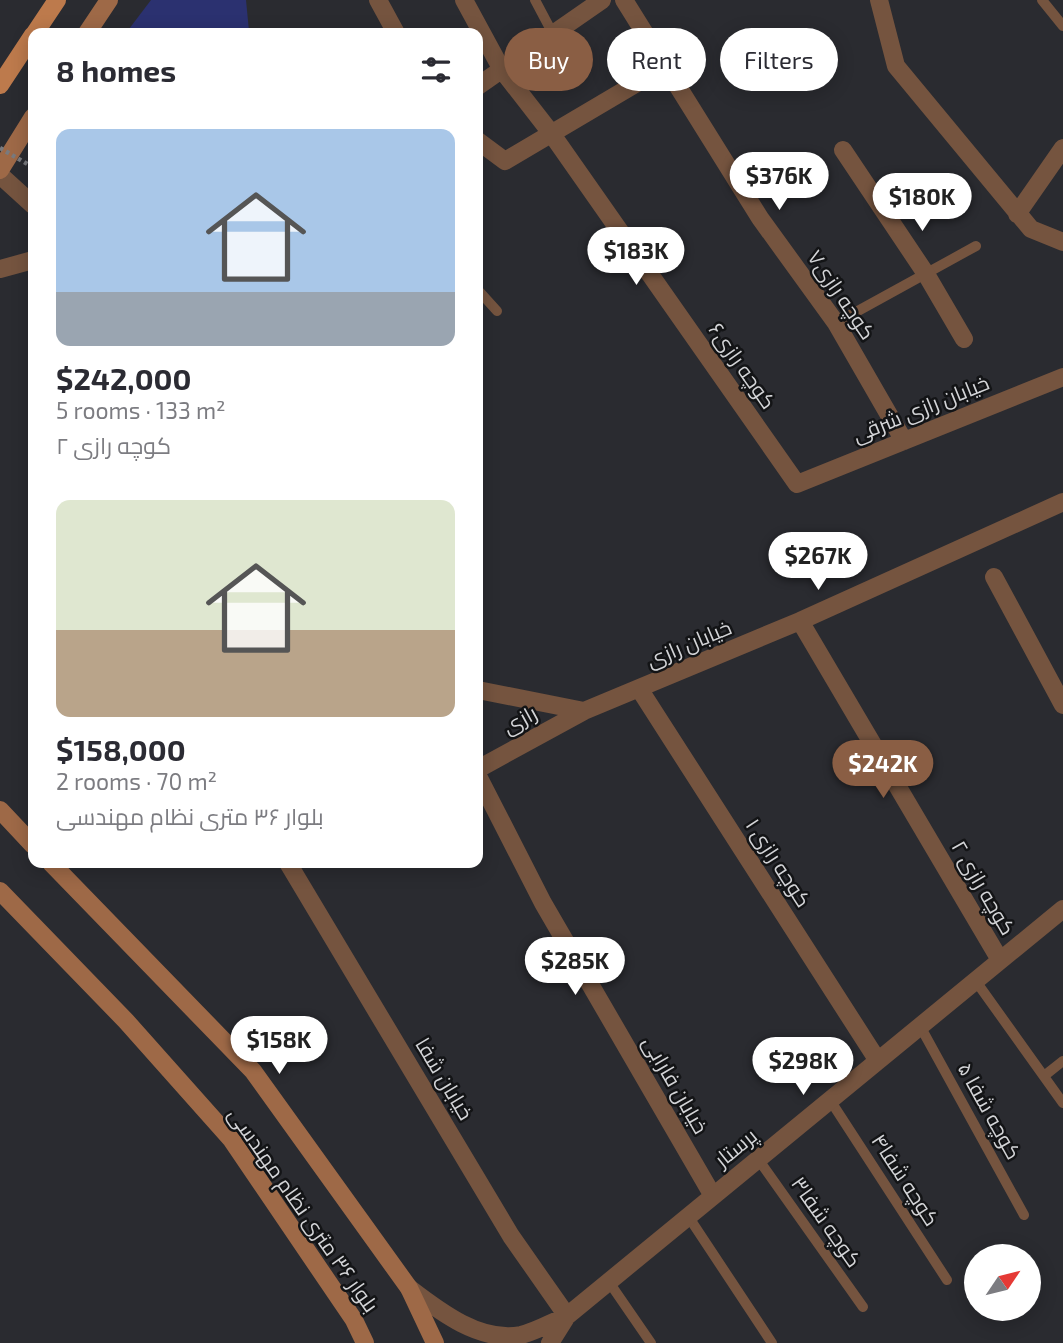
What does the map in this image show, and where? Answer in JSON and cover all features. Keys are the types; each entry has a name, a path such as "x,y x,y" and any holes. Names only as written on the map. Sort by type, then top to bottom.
{"main road":[{"path":"38,28 57,0"},
{"path":"90,28 109,0"},
{"path":"0,85 28,43"},
{"path":"0,170 28,125"},
{"path":"0,810 28,840"},
{"name":"بلوار ۳۶ متری نظام مهندسی","path":"56,868 253,1072 409,1288 435,1343"},
{"name":"بلوار ۳۶ متری نظام مهندسی","path":"0,891 126,1021 231,1139 354,1320 365,1343"}],"street":[{"path":"378,0 393,28"},
{"name":"کوچه رازی۶","path":"464,0 479,28"},
{"path":"561,28 601,0"},
{"name":"کوچه رازی۷","path":"624,0 641,28"},
{"path":"879,0 896,66 1031,229 1063,242"},
{"name":"کوچه رازی۶","path":"483,35 502,70 551,133 797,484"},
{"path":"483,83 502,70"},
{"path":"483,145 505,161 623,91"},
{"name":"کوچه رازی۷","path":"679,91 760,218 835,323 904,441"},
{"path":"1017,214 1063,148"},
{"path":"843,150 926,274 964,339"},
{"path":"0,175 28,200"},
{"path":"0,269 28,261"},
{"name":"خیابان رازی شرقی","path":"797,484 1063,377"},
{"name":"خیابان رازی","path":"584,711 640,690 800,621 1063,502"},
{"path":"994,577 1063,705"},
{"name":"کوچه رازی ۲","path":"800,621 1000,961"},
{"name":"کوچه رازی ۱","path":"640,690 877,1061"},
{"path":"483,691 584,711"},
{"name":"رازی","path":"483,766 584,711"},
{"name":"خیابان فارابی","path":"483,786 543,903 713,1196"},
{"name":"خیابان شفا","path":"291,868 511,1236 567,1316"},
{"name":"پرستار","path":"567,1316 1063,909"},
{"path":"409,1288 449,1319 487,1334 519,1336 567,1316"},
{"path":"550,1343 567,1316"}],"lane":[{"path":"535,0 550,28"},
{"path":"1042,0 1063,26"},
{"path":"835,323 976,246"},
{"path":"483,296 497,311"},
{"path":"975,980 1063,1103"},
{"name":"کوچه شفا ۵","path":"920,1026 1024,1215"},
{"path":"1044,1076 1063,1060"},
{"name":"کوچه شفا۴","path":"830,1100 947,1280"},
{"name":"کوچه شفا۳","path":"758,1159 863,1307"},
{"path":"688,1216 772,1343"},
{"path":"609,1282 651,1343"}],"path":[{"path":"0,148 28,164"}],"shaded area":[{"path":"151,0 246,0 249,28 130,28"}]}
